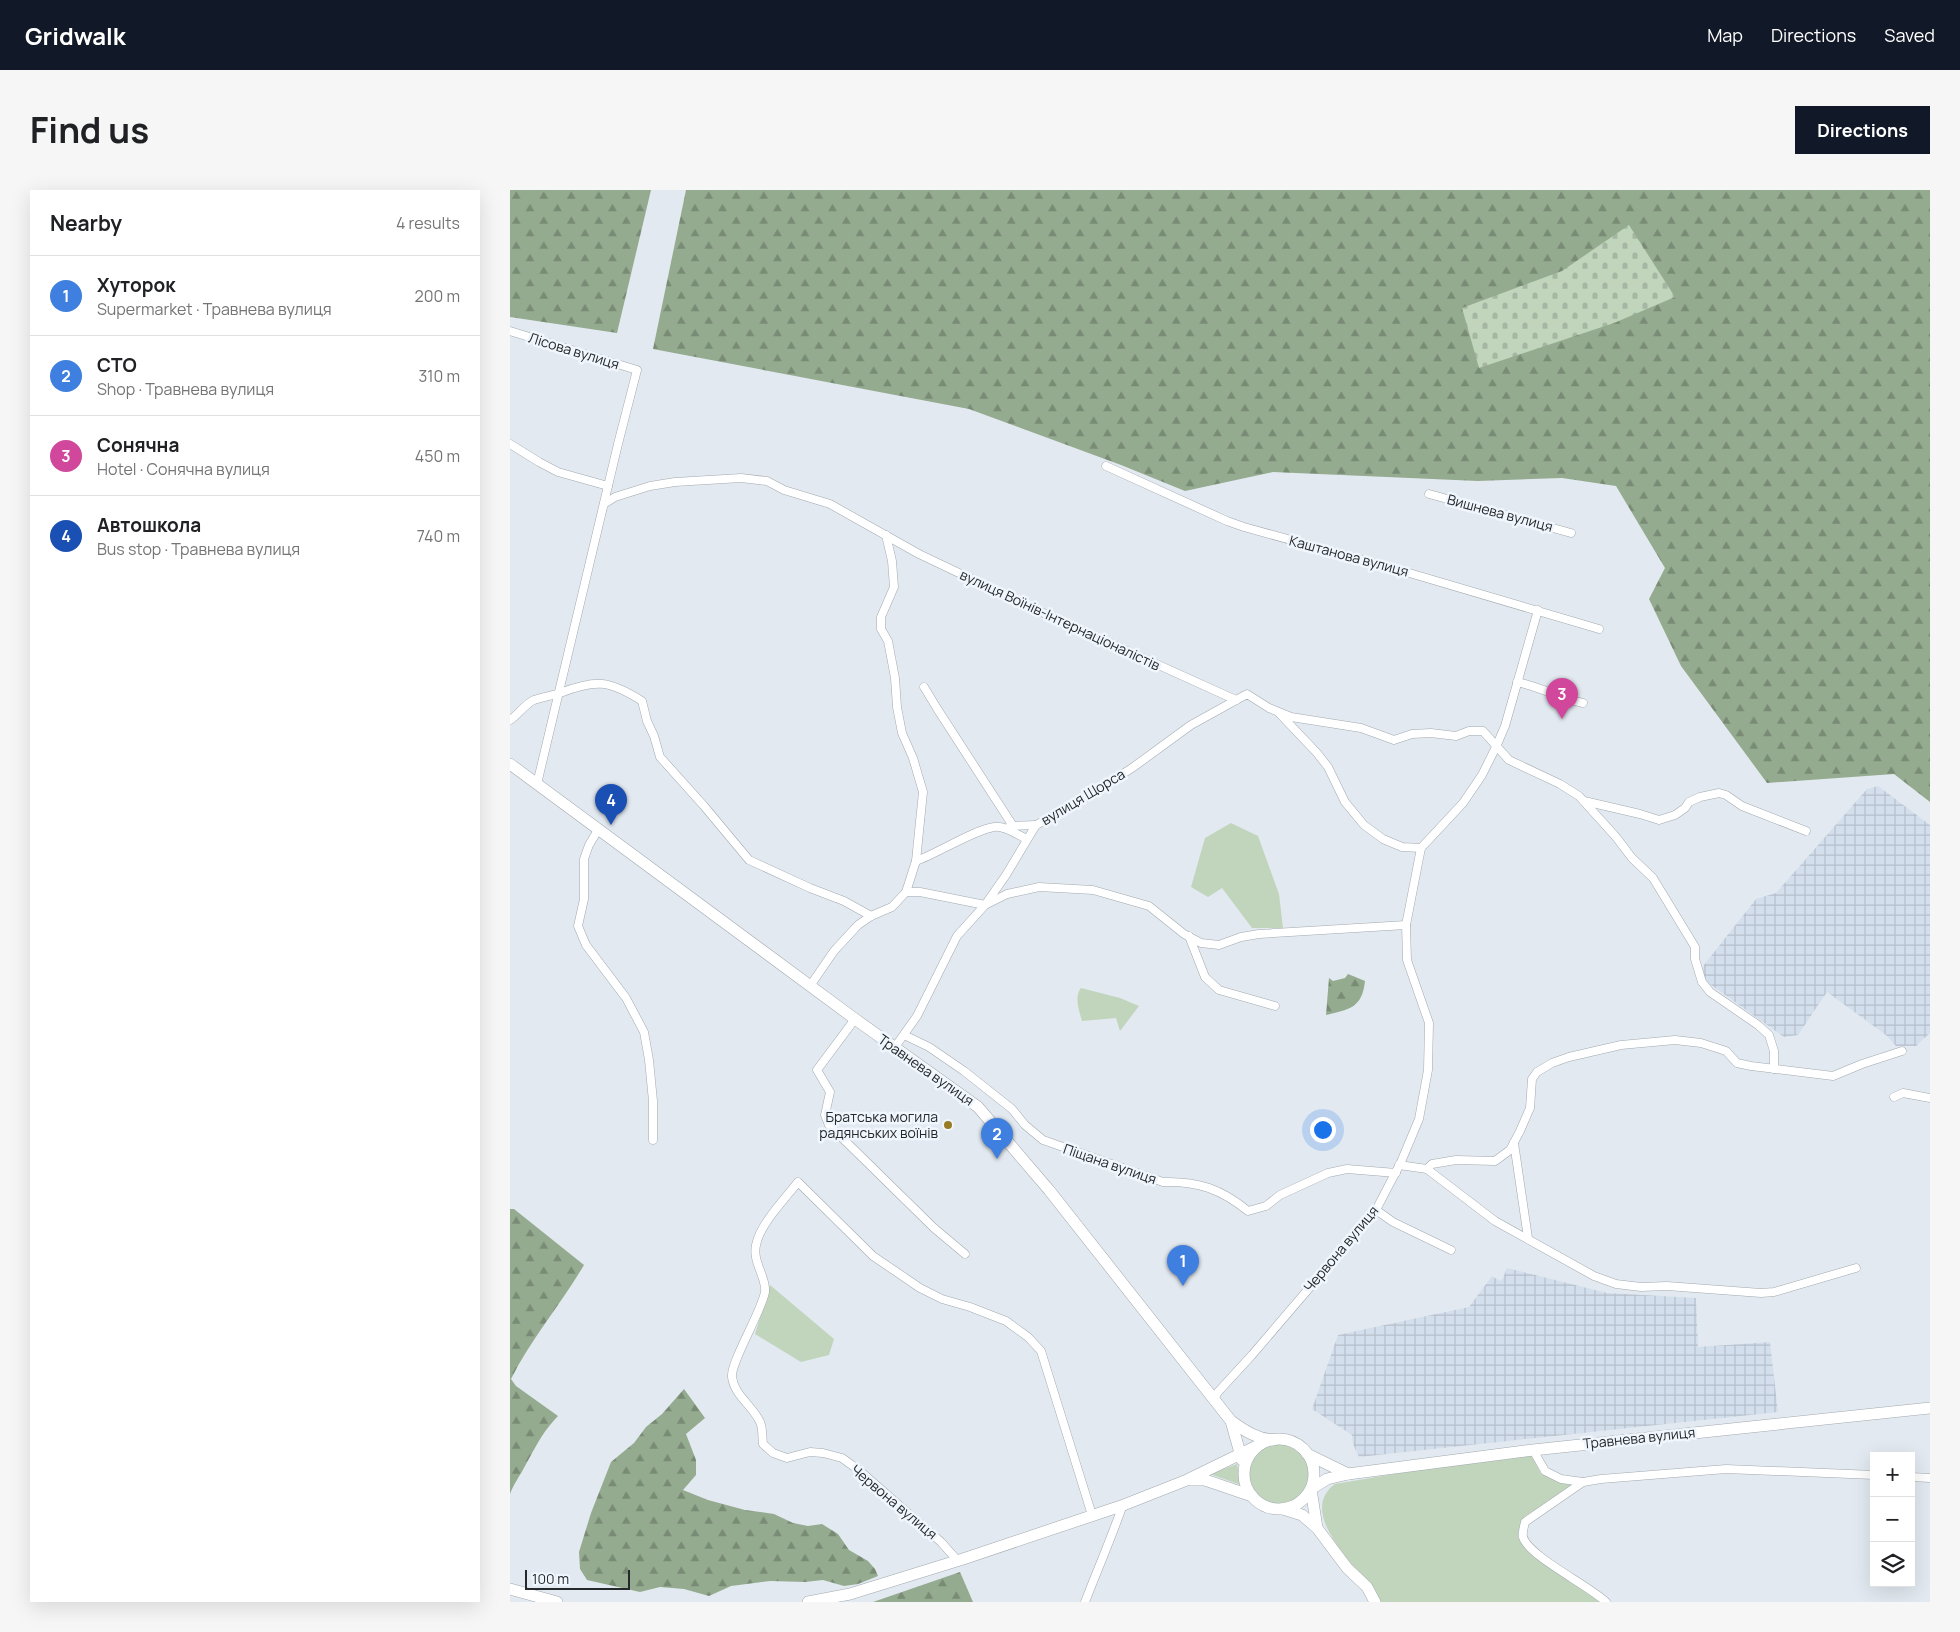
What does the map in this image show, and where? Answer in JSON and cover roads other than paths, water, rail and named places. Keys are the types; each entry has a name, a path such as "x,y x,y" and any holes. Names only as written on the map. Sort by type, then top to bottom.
{"street":[{"name":"Лісова вулиця","path":"510,331 637,370 608,486"},
{"path":"510,444 558,472 608,486 537,784"},
{"name":"Каштанова вулиця","path":"1106,466 1244,527 1599,629"},
{"name":"вулиця Воїнів-Інтернаціоналістів","path":"604,504 615,497 650,486 675,482 756,479 767,482 784,490 830,504 918,554 1026,606 1236,700"},
{"name":"Вишнева вулиця","path":"1429,494 1571,533"},
{"path":"810,986 834,951 858,926 871,916 892,907 906,892 916,861 923,792 913,758 902,733 888,641 881,629 881,617 894,587 892,561 886,535"},
{"path":"1421,848 1463,802 1482,775 1496,747 1505,726 1538,610"},
{"path":"510,720 532,701 576,686 603,682 626,691 642,701 660,757 749,860 810,888 844,901 871,916"},
{"path":"1517,682 1561,698 1583,703"},
{"path":"924,687 1013,826"},
{"name":"вулиця Щорса","path":"895,1047 921,1008 957,936 986,904 1006,876 1036,825 1079,802 1132,768 1191,725 1247,694 1291,717 1361,728 1394,740 1412,734 1431,733 1456,736 1469,731 1484,731 1496,747"},
{"name":"вулиця Щорса","path":"1278,711 1318,753 1328,767 1345,802 1364,825 1383,839 1402,848 1421,848"},
{"path":"1496,747 1509,760 1560,784 1584,801 1632,858 1653,878 1695,947 1695,959 1702,982 1710,992 1758,1025 1769,1035 1774,1051 1774,1069"},
{"name":"Травнева вулиця","path":"510,764 855,1019 978,1107 1049,1190 1231,1421"},
{"path":"1584,801 1659,820 1675,815 1689,802 1710,794 1726,795 1742,806 1806,830"},
{"path":"916,861 996,826 1036,825"},
{"path":"996,826 1012,831 1027,839"},
{"path":"598,830 589,844 584,859 584,899 578,926 586,945 626,998 644,1032 653,1101 653,1140"},
{"name":"Червона вулиця","path":"1214,1399 1218,1392 1376,1210 1396,1173 1419,1119 1428,1070 1429,1023 1407,960 1406,925 1421,848"},
{"path":"906,892 920,892 986,904 1007,894 1038,887 1094,890 1149,906 1201,944 1219,945 1241,936 1259,934 1406,925"},
{"path":"1189,936 1205,977 1219,990 1275,1006"},
{"path":"855,1019 817,1070 830,1092 825,1116 829,1125 934,1228 964,1254"},
{"name":"Піщана вулиця","path":"904,1035 929,1047 964,1071 1012,1109 1025,1125 1043,1140 1163,1182 1181,1181 1212,1188 1235,1200 1248,1211 1266,1206 1280,1195 1328,1173 1347,1169 1396,1173"},
{"path":"1427,1169 1432,1164 1456,1160 1495,1161 1510,1150 1530,1108 1532,1079 1537,1072 1552,1063 1570,1057 1621,1045 1675,1040 1701,1043 1726,1051 1737,1063 1833,1076 1902,1051"},
{"path":"1894,1097 1904,1093 1930,1098"},
{"path":"1514,1143 1528,1238"},
{"path":"1399,1165 1427,1169 1495,1221 1594,1276 1616,1284 1641,1288 1667,1286 1755,1293 1774,1292 1856,1268"},
{"name":"Червона вулиця","path":"957,1560 941,1542 867,1477 842,1458 810,1452 787,1458 773,1453 762,1444 760,1422 734,1386 731,1376 734,1366 750,1334 765,1291 755,1259 756,1245 763,1228 798,1182 873,1256 920,1288 942,1299 970,1307 1006,1321 1028,1337 1041,1351 1092,1515"},
{"path":"1376,1210 1393,1222 1451,1250"},
{"name":"Травнева вулиця","path":"1311,1489 1327,1478 1348,1474 1533,1450 1930,1408"},
{"path":"1231,1421 1252,1435 1265,1439 1286,1440 1295,1443 1307,1454 1348,1474"},
{"path":"1231,1421 1241,1453 1246,1486 1252,1496 1260,1504 1272,1509 1283,1509 1302,1515 1317,1528 1347,1568 1367,1587 1375,1602"},
{"path":"808,1602 850,1594 1121,1506 1187,1480 1241,1453 1274,1440"},
{"path":"1244,1469 1250,1455 1261,1444"},
{"path":"1533,1450 1545,1471 1561,1479 1583,1482 1726,1469 1870,1475"},
{"path":"1283,1509 1301,1502 1311,1489 1314,1481 1314,1468 1307,1454"},
{"path":"1915,1477 1930,1478"},
{"path":"1187,1480 1205,1480 1252,1496"},
{"path":"1583,1482 1526,1522 1522,1535 1525,1542 1538,1554 1606,1602"},
{"path":"1311,1489 1317,1528"},
{"path":"1085,1602 1106,1548 1111,1540 1121,1506"},
{"path":"510,1589 557,1602"}],"place":[{"name":"Сонячна","path":"1562,719"},
{"name":"Автошкола","path":"611,825"},
{"name":"Братська могила радянських воїнів","path":"948,1125"},
{"name":"СТО","path":"997,1159"},
{"name":"Хуторок","path":"1183,1286"}]}
